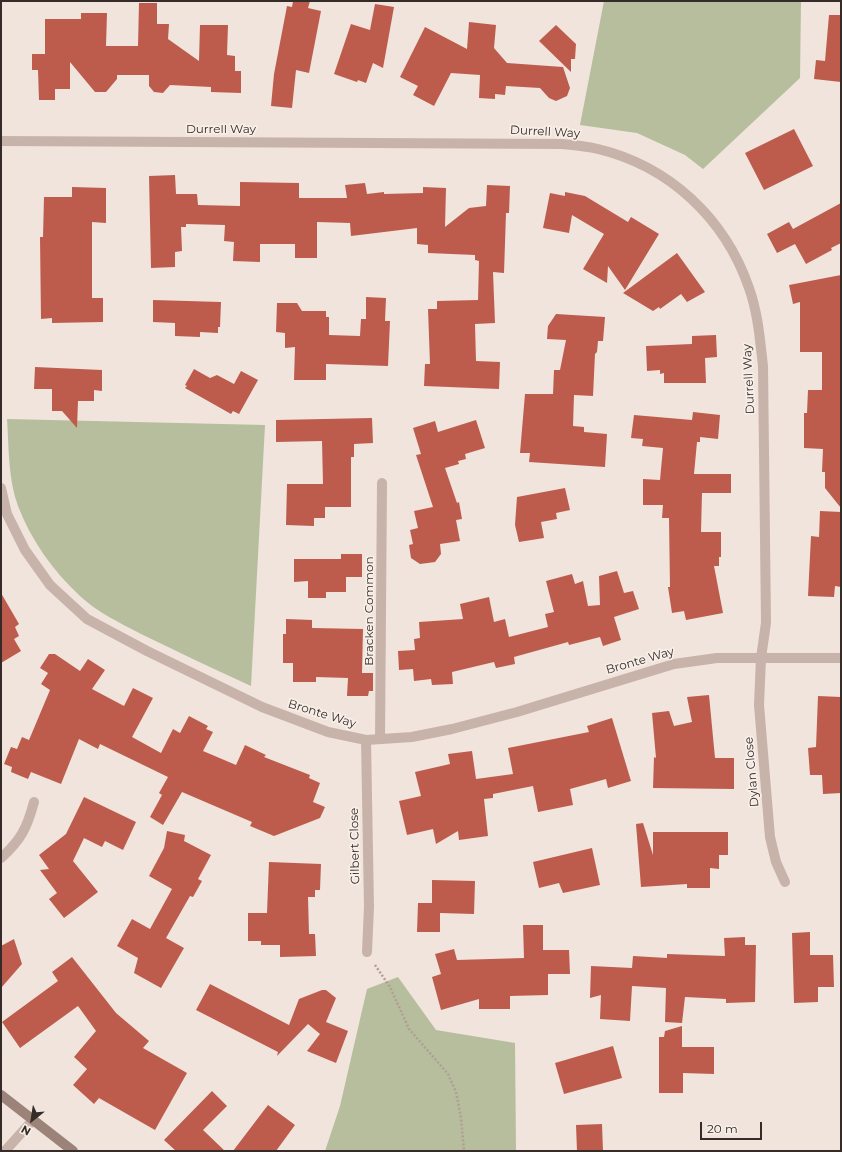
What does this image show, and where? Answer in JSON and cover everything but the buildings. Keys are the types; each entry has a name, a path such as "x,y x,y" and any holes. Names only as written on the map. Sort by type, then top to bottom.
{"main road":[{"path":"1,1095 32,1121 73,1151"}],"street":[{"name":"Durrell Way","path":"1,141 562,144 597,149 634,161 665,176 689,196 709,216 726,241 749,288 758,324 763,366 765,487 766,623 761,658"},
{"name":"Bracken Common","path":"380,739 382,483"},
{"name":"Bronte Way","path":"1,488 7,514 25,550 50,585 87,619 147,652 262,707 328,732 366,740 412,737 452,730 517,712 674,664 717,658 841,658"},
{"name":"Dylan Close","path":"761,658 759,705 770,837 776,862 785,882"},
{"name":"Gilbert Close","path":"366,740 369,907 367,952"},
{"path":"1,858 21,838 28,824 34,802"},
{"path":"5,1151 32,1121"}],"path":[{"path":"367,952 390,987 409,1029 448,1074 456,1092 461,1118 464,1151"}],"green space":[{"path":"604,1 801,1 800,78 703,169 685,155 637,133 580,125"},
{"path":"7,419 265,425 251,686 141,634 109,617 87,602 70,586 52,566 36,543 18,506 12,485"},
{"path":"398,977 436,1030 515,1043 516,1151 325,1151 340,1106 367,989"}]}
